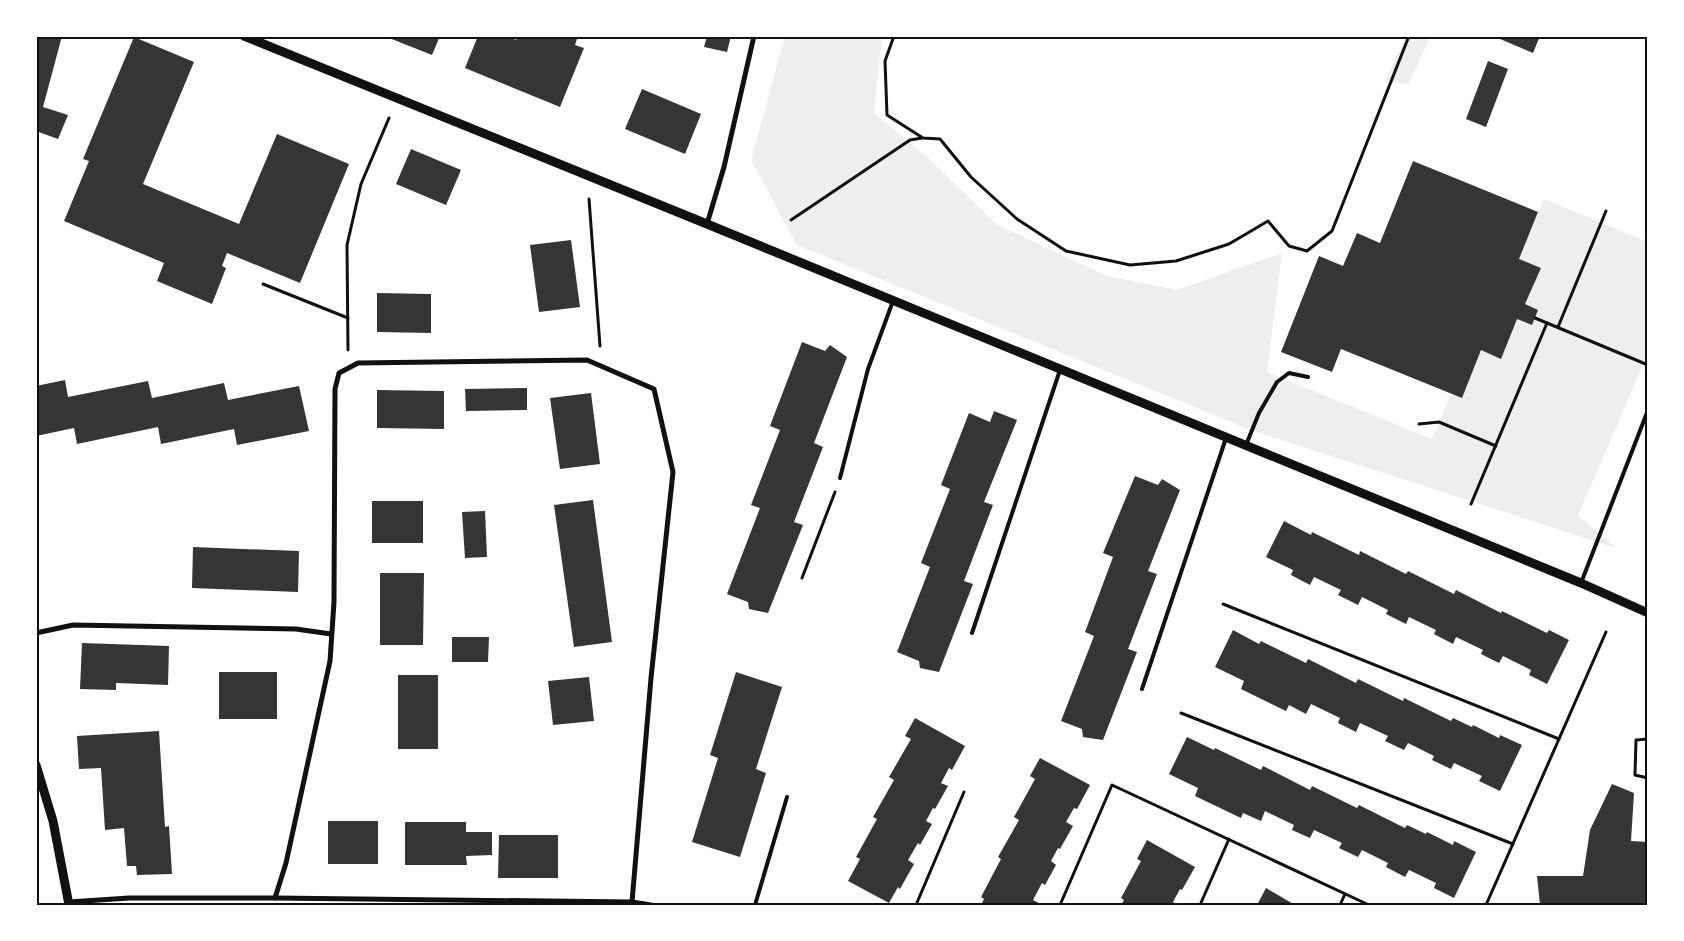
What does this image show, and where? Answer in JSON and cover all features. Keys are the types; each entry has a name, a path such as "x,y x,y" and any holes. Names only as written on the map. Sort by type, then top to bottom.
{"street":[{"path":"244,36 1581,583 1648,613"},
{"path":"707,224 724,167 754,36"},
{"path":"275,898 286,863 330,661 334,602 335,389 339,374 358,363 587,360 654,389 672,472 651,678 632,902"},
{"path":"36,633 74,625 296,629 331,634"},
{"path":"36,765 53,821 69,904 129,898 275,898 632,902 652,905"}],"lane":[{"path":"840,478 868,369 893,301"},
{"path":"972,632 1060,370"},
{"path":"1246,446 1259,413 1276,382 1289,373 1308,377"},
{"path":"1581,583 1648,410"},
{"path":"1142,689 1226,438"},
{"path":"755,905 787,797"}],"path":[{"path":"894,36 885,61 887,115 923,138"},
{"path":"791,220 910,140 923,138 940,139 971,177 1017,219 1066,251 1130,264 1176,261 1229,244 1268,221 1290,246 1307,251 1332,231 1409,36"},
{"path":"348,368 347,245 361,184 389,118"},
{"path":"589,199 602,366"},
{"path":"1558,327 1606,211"},
{"path":"262,284 348,318"},
{"path":"1534,318 1648,365"},
{"path":"1471,504 1547,323"},
{"path":"1419,424 1440,422 1496,446"},
{"path":"802,578 840,478"},
{"path":"1223,604 1559,739"},
{"path":"1486,905 1606,632"},
{"path":"1181,713 1512,844"},
{"path":"1648,739 1636,740 1635,775 1648,778"},
{"path":"1060,905 1112,784 1369,905"},
{"path":"916,905 964,792"},
{"path":"1200,905 1229,839"},
{"path":"1340,905 1345,894"}],"shaded area":[{"path":"785,36 882,36 874,113 926,156 996,224 1107,276 1177,290 1282,253 1267,372 1432,439 1451,394 1462,398 1481,350 1500,358 1517,319 1532,324 1538,310 1525,304 1541,268 1519,259 1544,199 1648,242 1648,353 1578,516 1616,548 1251,430 797,245 751,160"},
{"path":"1406,36 1431,36 1408,84 1385,82"}],"building":[{"path":"36,36 62,36 43,107 68,115 58,139 36,131"},
{"path":"384,36 440,36 432,55"},
{"path":"478,36 506,36 516,40 518,36 578,36 575,45 584,48 560,107 465,68"},
{"path":"707,36 731,36 727,52 704,47"},
{"path":"1493,36 1540,36 1533,53"},
{"path":"134,37 194,62 143,184 239,224 277,134 349,164 300,283 227,253 222,266 226,268 212,304 157,281 164,263 64,221 89,161 83,159"},
{"path":"1488,61 1508,69 1486,127 1466,119"},
{"path":"642,89 701,114 685,154 625,129"},
{"path":"411,149 461,170 446,205 396,184"},
{"path":"1413,161 1538,212 1519,259 1541,268 1525,304 1538,310 1532,325 1517,319 1501,359 1481,350 1462,398 1341,349 1332,372 1281,352 1319,256 1343,266 1357,233 1380,243"},
{"path":"571,240 580,307 539,312 530,245"},
{"path":"377,293 431,294 431,333 377,332"},
{"path":"802,342 825,351 830,345 847,357 814,443 823,447 794,522 803,525 768,613 749,609 748,602 727,594 760,508 751,505 780,430 770,426"},
{"path":"65,380 68,397 148,381 152,398 224,383 228,400 299,386 309,431 237,445 234,429 161,444 158,427 77,444 74,428 36,436 36,386"},
{"path":"527,388 527,410 466,411 465,389"},
{"path":"377,390 444,391 444,429 377,428"},
{"path":"591,393 600,464 560,469 550,398"},
{"path":"994,411 1017,420 984,502 993,505 964,581 973,584 939,672 920,668 919,661 897,652 930,567 921,563 950,489 941,485 969,413 990,422"},
{"path":"1135,476 1158,485 1162,479 1180,490 1148,571 1157,574 1128,649 1137,652 1103,740 1083,737 1082,729 1061,721 1094,636 1085,632 1113,557 1103,553"},
{"path":"593,500 612,642 574,647 554,505"},
{"path":"372,501 423,501 423,543 372,543"},
{"path":"485,511 487,557 465,558 462,512"},
{"path":"1284,521 1311,535 1312,532 1359,555 1360,551 1406,574 1408,571 1454,594 1456,590 1501,613 1502,611 1547,633 1549,630 1569,640 1547,684 1529,675 1531,670 1503,656 1499,663 1481,654 1483,650 1456,637 1453,644 1434,634 1436,630 1409,617 1406,624 1386,614 1388,610 1362,597 1358,605 1338,595 1341,590 1314,577 1310,585 1291,575 1293,570 1266,557"},
{"path":"193,547 299,551 298,592 192,588"},
{"path":"380,573 424,573 423,645 380,645"},
{"path":"1233,630 1259,644 1261,641 1306,663 1308,659 1356,683 1358,679 1403,701 1404,698 1451,721 1453,718 1472,727 1473,725 1499,738 1500,735 1522,745 1500,791 1479,781 1482,776 1454,763 1451,769 1432,760 1434,756 1408,743 1404,750 1385,741 1388,736 1360,723 1356,732 1338,723 1340,718 1311,704 1306,714 1289,705 1286,711 1241,689 1244,681 1215,667"},
{"path":"452,637 489,637 488,662 452,662"},
{"path":"82,643 169,646 168,685 116,683 116,690 80,689"},
{"path":"219,672 277,672 277,719 219,719"},
{"path":"736,672 782,687 756,769 766,773 740,857 692,842 718,758 710,755"},
{"path":"398,675 438,675 438,749 398,749"},
{"path":"589,677 594,721 553,725 548,681"},
{"path":"915,718 965,746 952,770 949,768 941,783 948,786 926,821 932,824 920,845 918,843 908,860 914,864 900,889 898,887 889,903 848,881 860,859 856,857 877,819 873,817 894,780 889,777 911,739 905,736"},
{"path":"159,731 165,827 169,826 172,874 137,875 136,866 127,866 124,828 105,830 101,768 79,769 77,736"},
{"path":"1187,737 1261,770 1263,766 1310,790 1312,786 1357,808 1359,805 1405,828 1407,825 1426,834 1427,832 1453,845 1454,841 1476,852 1454,898 1434,888 1436,883 1409,870 1405,877 1386,867 1388,863 1362,850 1358,857 1339,848 1342,843 1314,830 1310,838 1292,830 1294,825 1265,811 1261,821 1243,813 1241,818 1195,796 1198,788 1169,774"},
{"path":"1040,758 1090,785 1077,809 1074,808 1066,822 1073,826 1051,861 1056,865 1045,885 1042,883 1033,900 1039,903 1038,905 981,905 984,899 981,897 1001,859 998,857 1019,820 1014,817 1035,779 1030,776"},
{"path":"1612,784 1634,793 1631,841 1648,842 1648,905 1540,905 1537,876 1583,876 1590,830"},
{"path":"328,821 378,821 378,864 328,864"},
{"path":"405,822 466,822 466,832 492,832 492,855 466,856 467,865 405,865"},
{"path":"499,835 558,835 558,878 498,878"},
{"path":"1147,840 1195,867 1173,902 1177,905 1121,905 1124,900 1121,898 1141,861 1137,859"},
{"path":"1266,888 1295,905 1257,905"}]}
